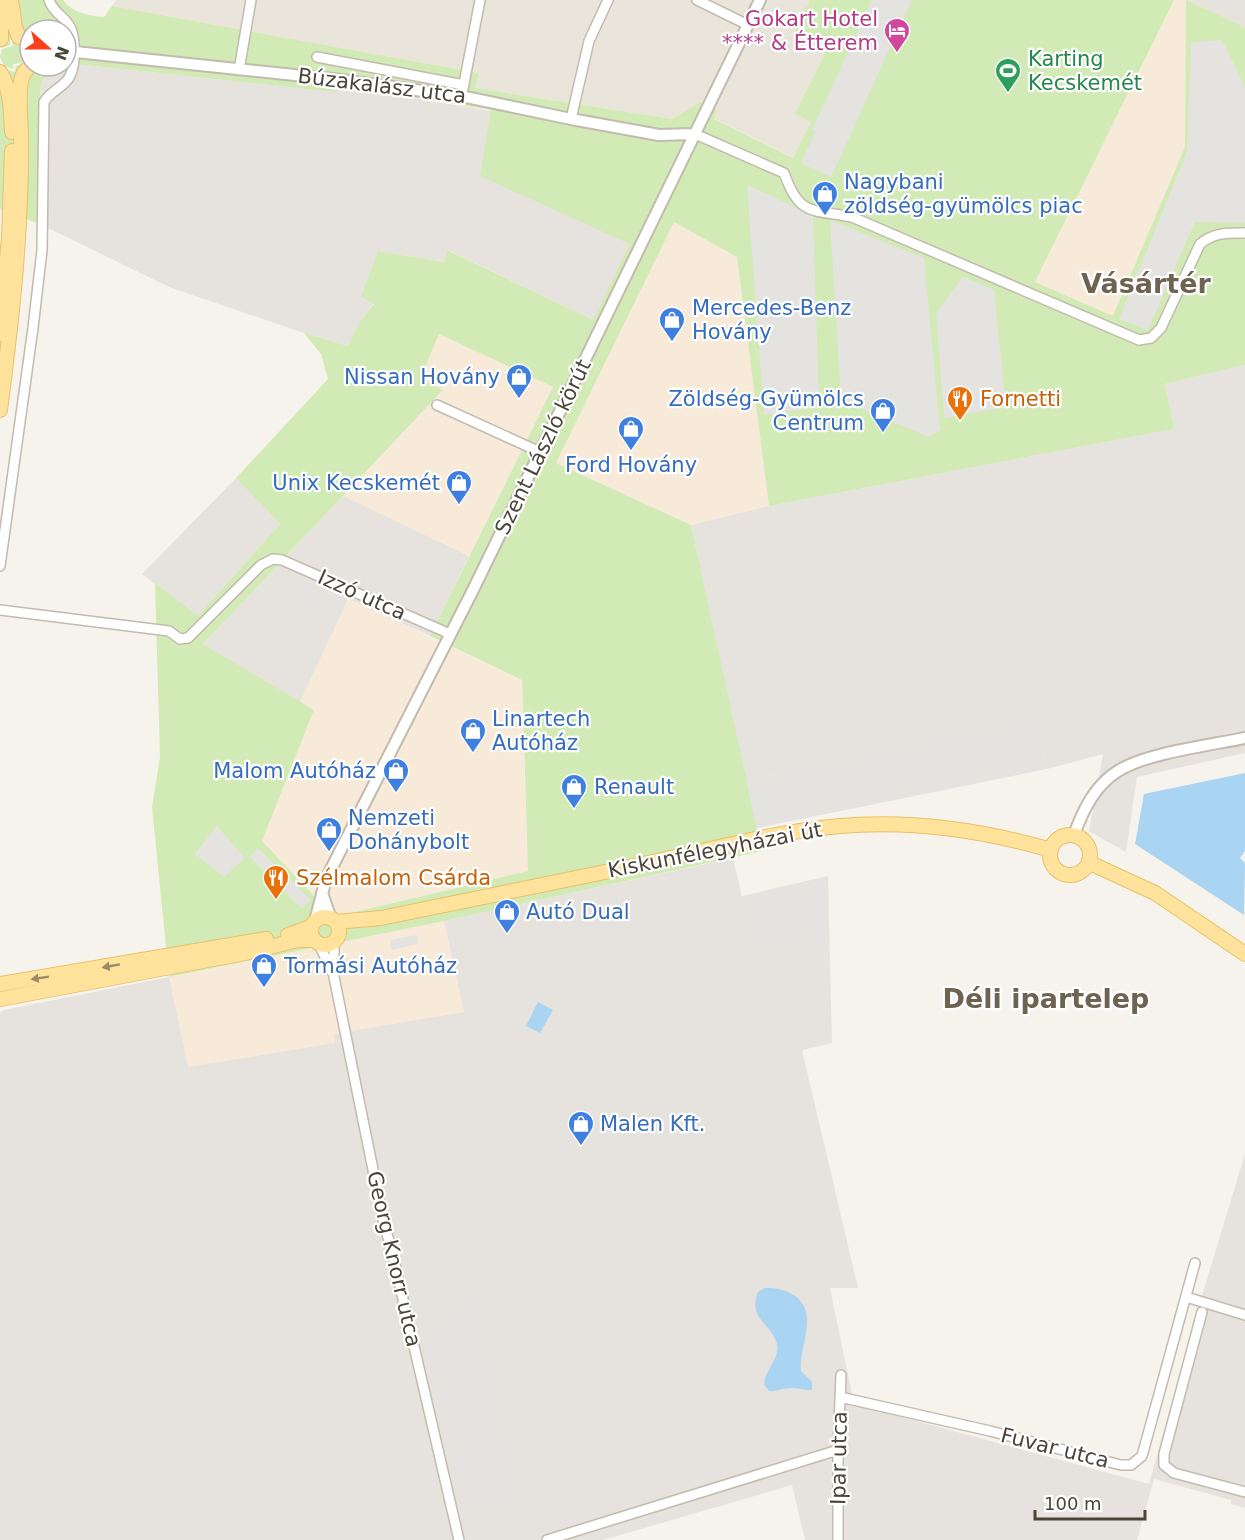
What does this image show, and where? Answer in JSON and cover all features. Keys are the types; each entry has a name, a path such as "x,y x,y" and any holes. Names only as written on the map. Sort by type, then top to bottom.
{"main road":[{"path":"1,0 1,40 12,36 18,38"},
{"path":"11,0 15,27 18,31"},
{"path":"0,72 11,76 18,73"},
{"path":"0,72 9,95 12,145 9,238 0,334"},
{"path":"0,410 19,242 22,185 20,93 24,78"},
{"name":"Kiskunfélegyházai út","path":"335,930 381,918 713,849 797,832 841,826 901,824 957,828 1051,849"},
{"path":"1074,835 1085,840 1088,845 1090,862 1083,872 1072,876 1061,874 1053,866 1051,849 1060,838 1074,835"},
{"path":"1090,862 1155,894 1245,954"},
{"path":"0,984 80,977 245,953 298,940 315,933 323,917 335,930 327,945 315,933"},
{"path":"0,999 80,977"}],"street":[{"path":"49,0 53,10 63,18"},
{"path":"239,70 251,0"},
{"path":"463,90 480,0"},
{"path":"571,119 589,41 608,0"},
{"path":"697,0 748,25"},
{"name":"Szent László körút","path":"315,933 321,893 326,879 540,452 760,0"},
{"name":"Búzakalász utca","path":"78,52 239,70 463,90"},
{"name":"Búzakalász utca","path":"317,57 463,90 571,119 659,135 695,134"},
{"path":"0,566 42,250 45,102 50,94 69,78"},
{"path":"695,134 784,173 796,201 805,207 828,214 852,217 1139,340 1151,338 1161,328 1200,244 1219,234 1245,233"},
{"path":"436,405 540,452"},
{"name":"Izzó utca","path":"0,610 169,631 180,639 188,638 261,565 273,560 282,560 450,634"},
{"path":"1074,835 1085,808 1104,782 1118,771 1148,759 1245,738"},
{"path":"321,893 335,930"},
{"name":"Georg Knorr utca","path":"334,977 335,930"},
{"name":"Georg Knorr utca","path":"315,933 334,977 383,1219 459,1540"},
{"name":"Fuvar utca","path":"840,1397 990,1431 1121,1465 1131,1465 1142,1456 1196,1263"},
{"path":"1186,1297 1245,1315"},
{"path":"1202,1312 1164,1454 1164,1465 1174,1473 1245,1492"},
{"name":"Ipar utca","path":"838,1540 841,1376"},
{"path":"547,1540 838,1450"}],"shaded area":[{"path":"116,0 810,0 794,31 828,47 795,114 812,122 794,158 713,118 672,119 475,88 479,73 112,6"},
{"path":"872,0 912,0 831,177 801,163 815,132 812,130"},
{"path":"1174,0 1186,0 1185,147 1113,316 1035,282"},
{"path":"1186,0 1245,0 1245,27"},
{"path":"1222,40 1245,87 1245,223 1195,222 1148,330 1119,319 1187,152 1191,42"},
{"path":"78,64 334,92 336,85 491,111 631,244 593,320 448,250 446,262 378,251 374,303 360,321 348,346 169,287 42,225 39,112 41,83 45,78 78,78"},
{"path":"747,185 813,215 819,407 764,415"},
{"path":"830,220 924,258 940,430 929,437 841,400"},
{"path":"674,222 737,257 769,506 691,525 556,463"},
{"path":"963,277 994,290 1006,407 944,418 936,314"},
{"path":"439,334 553,387 469,556 343,496 443,391 420,379"},
{"path":"1245,365 1245,753 1137,777 1126,852 1089,831 1103,754 1047,769 1035,716 746,780 691,525 769,506 1174,429 1165,384"},
{"path":"236,478 280,524 198,616 142,574"},
{"path":"343,496 469,556 430,636 348,599 300,702 203,644"},
{"path":"288,581 321,595 315,610 282,596"},
{"path":"348,599 522,680 528,871 334,917 262,841 314,711 300,702"},
{"path":"1035,715 1047,769 757,828 746,780"},
{"path":"217,826 245,858 224,877 195,854"},
{"path":"258,848 311,900 302,909 250,857"},
{"path":"733,858 742,896 828,876 832,1043 802,1050 858,1288 830,1288 854,1404 1149,1484 1197,1312 1245,1154 1245,1508 1231,1504 1231,1500 1154,1479 1137,1540 805,1540 792,1485 603,1540 0,1540 0,1012 169,977 188,1067 335,1043 334,1034 464,1012 444,921"},
{"path":"823,880 822,937 750,954 740,900"},
{"path":"444,921 464,1012 334,1034 336,1043 187,1067 169,977"},
{"path":"417,935 418,944 392,950 390,940"},
{"path":"472,1280 526,1503 470,1517 424,1322 457,1314 451,1285"}],"green space":[{"path":"16,0 63,0 76,11 104,17 112,6 479,73 475,88 672,119 701,102 717,110 714,119 793,158 811,122 795,114 828,47 794,31 810,0 1174,0 1035,282 1113,316 1185,147 1186,0 1245,27 1245,365 1165,384 1174,429 769,506 737,257 674,222 556,463 691,525 762,851 444,921 169,977 152,807 160,757 155,583 198,616 280,524 236,478 328,379 321,354 304,333 348,346 360,321 374,304 361,297 378,251 445,262 447,250 593,320 630,244 480,176 491,110 337,85 334,92 78,64 78,18 18,18 18,41 10,40 10,45 0,48 0,5","holes":["439,334 553,387 430,636 522,680 528,871 334,917 262,841 314,710 203,644 443,390 420,379"]},
{"path":"12,41 18,42 18,63 13,64 13,69 4,66 0,57 2,49 13,46"},
{"path":"0,64 7,70 15,72 18,65 18,78 45,78 41,83 39,112 42,225 0,209"}],"water":[{"path":"1245,773 1245,851 1240,858 1245,863 1244,915 1135,844 1144,794"},
{"path":"538,1002 553,1010 540,1033 526,1026"},
{"path":"765,1288 788,1292 802,1303 807,1321 801,1371 812,1382 812,1390 790,1388 769,1391 764,1385 777,1352 773,1334 760,1319 755,1308 758,1292"}],"place":[{"name":"Gokart Hotel **** & Étterem","path":"897,54"},
{"name":"Karting Kecskemét","path":"1008,94"},
{"name":"Nagybani zöldség-gyümölcs piac","path":"825,217"},
{"name":"Mercedes-Benz Hovány","path":"672,343"},
{"name":"Nissan Hovány","path":"519,400"},
{"name":"Fornetti","path":"960,422"},
{"name":"Zöldség-Gyümölcs Centrum","path":"883,434"},
{"name":"Ford Hovány","path":"631,452"},
{"name":"Unix Kecskemét","path":"459,506"},
{"name":"Linartech Autóház","path":"473,754"},
{"name":"Malom Autóház","path":"396,794"},
{"name":"Renault","path":"574,810"},
{"name":"Nemzeti Dohánybolt","path":"329,853"},
{"name":"Szélmalom Csárda","path":"276,901"},
{"name":"Autó Dual","path":"507,935"},
{"name":"Tormási Autóház","path":"264,989"},
{"name":"Malen Kft.","path":"581,1147"}],"district":[{"name":"Vásártér","path":"1146,283"},
{"name":"Déli ipartelep","path":"1046,998"}]}
